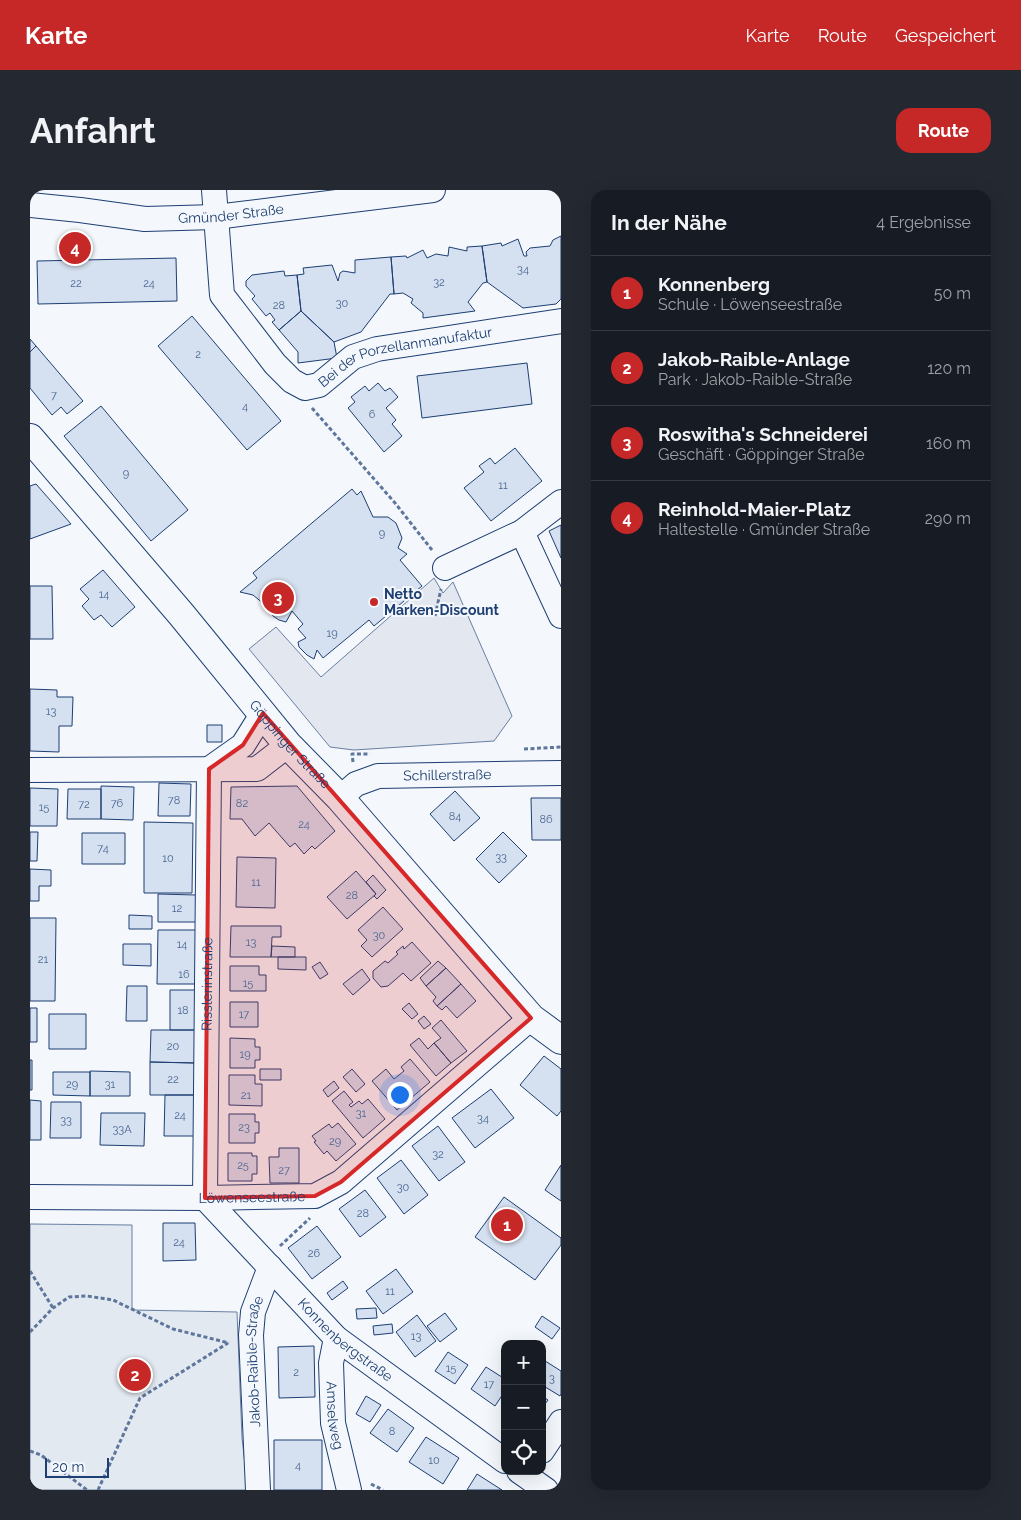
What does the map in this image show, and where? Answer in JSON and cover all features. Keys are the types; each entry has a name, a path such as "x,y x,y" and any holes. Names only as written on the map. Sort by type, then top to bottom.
{"main road":[{"name":"Göppinger Straße","path":"30,438 181,614 288,745 340,798 531,1018 561,1040"}],"street":[{"name":"Bei der Porzellanmanufaktur","path":"214,190 222,295 275,364 292,381 306,388 319,385 353,357 377,349 561,321"},
{"name":"Gmünder Straße","path":"30,205 145,219 216,217 433,190"},
{"path":"445,568 522,532 561,502"},
{"path":"522,532 561,616"},
{"path":"208,769 243,745 263,713"},
{"path":"30,770 257,769 288,745"},
{"name":"Risslerinstraße","path":"205,1198 208,769"},
{"name":"Schillerstraße","path":"340,798 356,784 378,776 561,773"},
{"name":"Löwenseestraße","path":"30,1197 205,1198 315,1196 341,1182 531,1018"},
{"name":"Konnenbergstraße","path":"205,1198 336,1338 501,1458"},
{"name":"Jakob-Raible-Straße","path":"258,1490 251,1335 253,1312 270,1267"},
{"name":"Amselweg","path":"336,1338 331,1364 333,1423 349,1490"},
{"path":"546,1445 561,1422"},
{"path":"527,1475 546,1490"}],"path":[{"path":"306,388 312,408 395,503 445,568 435,616"},
{"path":"270,1267 279,1246 310,1218 315,1196"},
{"path":"30,1271 53,1308"},
{"path":"30,1332 53,1308 69,1297 87,1296 114,1300 173,1330 228,1343"},
{"path":"98,1490 140,1398 228,1343 251,1335"},
{"path":"30,1451 41,1456 87,1490"}],"highlighted area":[{"path":"263,713 531,1018 341,1182 315,1196 205,1198 209,769 243,745"}],"shaded area":[{"path":"434,578 443,593 453,582 512,716 494,741 354,750 330,747 249,649 276,627 321,677"},
{"path":"30,1224 132,1225 132,1310 237,1312 242,1438 248,1490 30,1490"}],"building":[{"path":"561,236 561,299 556,304 523,308 487,282 482,246 501,243 502,246 518,239 524,256 527,256 526,252 530,248 550,246 553,240"},
{"path":"482,246 487,282 483,283 468,302 475,311 423,318 423,313 411,303 413,299 403,293 394,294 391,257 406,256 407,258 423,250 427,258 436,254 448,256 449,247 467,251 467,247"},
{"path":"391,257 394,294 390,294 361,332 334,342 301,311 297,275 304,274 303,268 332,265 338,281 340,273 343,271 355,273 355,260"},
{"path":"176,258 177,301 38,304 37,261"},
{"path":"284,271 285,276 297,275 301,311 279,330 272,322 275,320 270,313 266,316 252,299 255,296 246,286 246,281 252,275"},
{"path":"301,311 334,342 337,358 298,363 298,352 279,330"},
{"path":"192,316 281,421 247,450 158,346"},
{"path":"30,339 36,346 30,352"},
{"path":"36,346 83,401 67,414 61,407 52,415 30,388 30,352"},
{"path":"527,363 532,404 422,418 417,376"},
{"path":"378,383 385,391 390,388 398,397 386,408 396,420 392,424 402,436 384,452 348,408 355,402 351,397 365,386 369,391"},
{"path":"101,406 188,510 151,541 64,436"},
{"path":"515,448 542,481 491,521 464,488 484,472 479,466 490,458 495,464"},
{"path":"36,484 71,524 30,539 30,486"},
{"path":"352,489 357,495 361,491 373,517 388,517 396,523 402,538 398,548 407,554 400,560 422,586 374,626 369,620 323,658 317,650 314,659 299,647 298,642 306,638 298,629 303,624 292,611 286,622 279,620 253,595 240,592 257,578 253,573"},
{"path":"561,525 561,558 549,531"},
{"path":"103,570 135,607 112,627 101,615 94,620 82,606 89,599 80,589"},
{"path":"30,586 52,586 53,639 30,639"},
{"path":"30,689 57,690 57,697 73,697 72,726 59,726 59,752 30,751"},
{"path":"207,725 222,725 222,742 207,742"},
{"path":"159,783 191,784 190,816 158,816"},
{"path":"101,786 134,787 133,820 101,819"},
{"path":"297,786 335,831 315,849 312,846 304,854 295,843 290,847 269,823 255,836 242,819 230,819 231,787"},
{"path":"30,788 58,789 57,826 30,826"},
{"path":"68,789 101,789 101,819 67,819"},
{"path":"455,791 480,818 454,841 430,814"},
{"path":"531,798 561,798 561,840 532,840"},
{"path":"144,822 193,823 192,893 144,893"},
{"path":"30,832 38,832 37,861 30,861"},
{"path":"503,832 527,856 499,883 476,859"},
{"path":"82,833 125,833 125,864 82,864"},
{"path":"237,857 276,858 275,908 236,907"},
{"path":"30,869 51,870 51,886 39,886 39,901 30,901"},
{"path":"356,871 376,894 347,919 327,897"},
{"path":"373,875 386,890 377,899 374,896 376,894 366,882"},
{"path":"158,894 196,895 196,922 158,922"},
{"path":"383,907 403,929 372,957 361,946 367,940 358,930"},
{"path":"129,915 152,916 152,929 129,929"},
{"path":"30,918 56,918 55,1001 30,1001"},
{"path":"231,926 281,926 281,937 272,937 271,957 230,957"},
{"path":"158,930 197,930 196,984 157,984"},
{"path":"412,942 431,963 411,981 403,973 388,986 381,987 373,978 373,971 385,961 388,963 398,954 396,952 403,946 404,949"},
{"path":"123,944 151,944 151,966 123,965"},
{"path":"272,946 295,947 295,957 271,957"},
{"path":"278,957 306,957 306,970 278,969"},
{"path":"438,961 446,968 426,986 420,978"},
{"path":"320,962 328,974 320,979 312,967"},
{"path":"230,966 259,966 259,975 266,975 266,991 230,991"},
{"path":"446,968 461,984 437,1006 433,1001 436,997 426,986"},
{"path":"362,969 370,980 353,995 343,984"},
{"path":"461,984 476,1001 457,1018 446,1006 442,1010 437,1006"},
{"path":"127,986 147,986 147,1021 126,1021"},
{"path":"170,990 196,990 196,1030 170,1030"},
{"path":"230,1002 258,1002 258,1027 230,1027"},
{"path":"409,1003 418,1014 412,1019 402,1009"},
{"path":"30,1008 37,1008 37,1042 30,1042"},
{"path":"49,1014 86,1014 86,1049 49,1049"},
{"path":"424,1016 431,1024 424,1029 418,1021"},
{"path":"441,1020 467,1051 451,1063 434,1043 441,1038 432,1028"},
{"path":"151,1030 196,1030 196,1063 150,1062"},
{"path":"230,1038 255,1039 255,1047 260,1047 260,1060 255,1060 255,1068 230,1068"},
{"path":"419,1038 428,1049 434,1043 451,1063 436,1076 410,1045"},
{"path":"544,1056 561,1069 561,1111 557,1116 520,1085"},
{"path":"410,1059 430,1082 397,1110 372,1081 386,1069 394,1079 404,1071 401,1067"},
{"path":"30,1060 32,1060 32,1090 30,1090"},
{"path":"150,1062 196,1063 196,1095 150,1095"},
{"path":"260,1069 281,1069 281,1080 260,1080"},
{"path":"352,1069 365,1084 356,1092 343,1077"},
{"path":"90,1071 130,1072 130,1096 90,1096"},
{"path":"53,1072 90,1072 90,1096 53,1095"},
{"path":"229,1075 255,1075 255,1084 262,1084 262,1106 229,1105"},
{"path":"334,1081 339,1088 328,1097 323,1090"},
{"path":"491,1089 514,1118 475,1148 452,1118"},
{"path":"344,1091 353,1102 349,1105 351,1107 359,1101 362,1104 368,1099 385,1119 363,1138 332,1101"},
{"path":"165,1095 196,1095 195,1136 164,1136"},
{"path":"30,1100 41,1101 41,1140 30,1140"},
{"path":"51,1102 81,1102 81,1138 50,1138"},
{"path":"101,1113 145,1113 144,1146 100,1145"},
{"path":"229,1114 255,1114 255,1122 259,1122 259,1133 255,1133 255,1143 229,1143"},
{"path":"338,1123 356,1144 336,1161 327,1151 324,1154 314,1142 316,1141 312,1136 329,1124 332,1128"},
{"path":"438,1126 465,1162 439,1181 412,1146"},
{"path":"279,1148 299,1148 299,1183 270,1183 269,1157 279,1157"},
{"path":"228,1153 252,1153 252,1156 257,1156 257,1174 252,1174 252,1181 228,1181"},
{"path":"401,1160 428,1195 404,1214 377,1178"},
{"path":"561,1165 561,1201 545,1190"},
{"path":"365,1190 386,1217 360,1237 339,1209"},
{"path":"504,1197 561,1238 561,1245 535,1280 475,1237"},
{"path":"163,1223 195,1223 196,1260 163,1261"},
{"path":"317,1226 341,1257 312,1279 288,1248"},
{"path":"396,1269 413,1292 383,1314 366,1291"},
{"path":"343,1281 348,1288 332,1300 327,1293"},
{"path":"376,1308 377,1318 357,1319 356,1309"},
{"path":"445,1313 457,1329 440,1342 427,1326"},
{"path":"417,1315 436,1341 415,1357 396,1332"},
{"path":"542,1316 560,1328 552,1339 535,1327"},
{"path":"392,1324 393,1333 374,1335 373,1326"},
{"path":"314,1346 315,1397 279,1398 278,1347"},
{"path":"448,1352 468,1365 455,1384 435,1371"},
{"path":"546,1362 561,1371 560,1396 546,1387"},
{"path":"486,1367 501,1376 501,1397 495,1406 471,1389"},
{"path":"366,1396 381,1405 370,1422 356,1414"},
{"path":"388,1409 414,1428 397,1452 370,1433"},
{"path":"426,1437 459,1458 443,1484 409,1462"},
{"path":"274,1440 322,1440 322,1490 274,1490"},
{"path":"477,1474 502,1490 467,1490"}],"place":[{"name":"Reinhold-Maier-Platz","path":"75,248"},
{"name":"Roswitha's Schneiderei","path":"278,598"},
{"name":"Netto Marken-Discount","path":"374,602"},
{"name":"Konnenberg","path":"507,1225"},
{"name":"Jakob-Raible-Anlage","path":"135,1375"}]}
